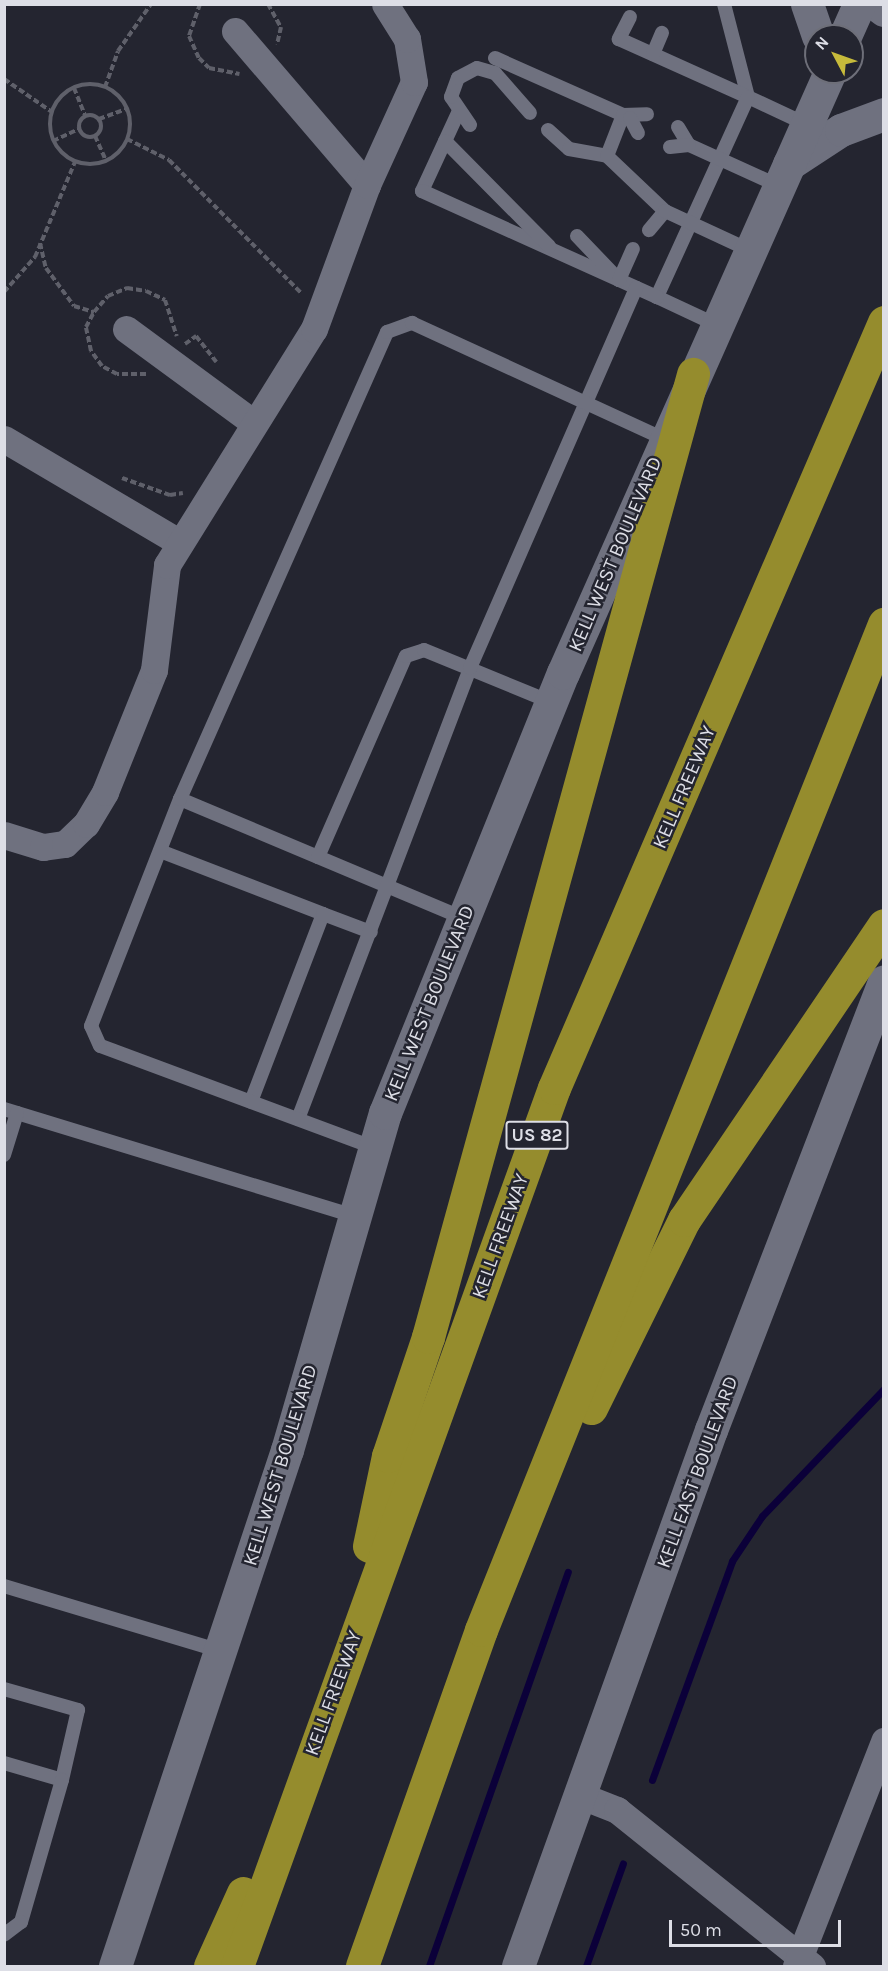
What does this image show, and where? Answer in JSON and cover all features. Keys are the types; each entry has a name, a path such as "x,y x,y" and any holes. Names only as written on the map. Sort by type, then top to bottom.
{"highway":[{"name":"KELL FREEWAY","path":"237,1966 318,1734 554,1088 884,322"},
{"path":"344,1662 388,1456 428,1337 693,374"},
{"path":"362,1966 481,1630 884,624"},
{"path":"481,1630 684,1220 884,925"},
{"path":"210,1966 318,1734"}],"main road":[{"path":"807,4 814,24"},
{"path":"851,24 859,4"},
{"path":"876,4 884,10"},
{"name":"KELL WEST BOULEVARD","path":"115,1966 222,1652 375,1148 551,702 664,439 807,124 822,84"},
{"path":"784,175 841,130 884,114"},
{"name":"KELL EAST BOULEVARD","path":"518,1966 579,1795 884,981"}],"street":[{"path":"4,835 43,847 65,844 86,824 105,792 153,670 167,565 179,542 216,490 254,423 314,329 368,185 414,82 406,39 385,4"},
{"path":"235,31 368,185"},
{"path":"126,329 254,423"},
{"path":"4,438 179,542"},
{"path":"579,1795 617,1810 803,1963 884,1741"}],"lane":[{"path":"657,297 748,97 724,4"},
{"path":"630,17 619,39 807,124"},
{"path":"653,54 662,33"},
{"path":"495,58 627,117 639,133"},
{"path":"470,125 458,113 451,97 458,78 477,69 495,73 530,112"},
{"path":"458,113 422,191 715,324"},
{"path":"627,117 647,114"},
{"path":"607,156 627,117"},
{"path":"678,127 689,145"},
{"path":"548,129 569,149 607,156 665,211 749,250"},
{"path":"445,141 555,251"},
{"path":"670,147 689,145 720,159 784,175"},
{"path":"649,230 665,211"},
{"path":"577,236 619,280"},
{"path":"619,280 633,249"},
{"path":"298,1119 470,668 636,288"},
{"path":"375,1148 100,1046 91,1026 180,799 387,332 411,323 664,439"},
{"path":"318,857 406,656 424,650 551,702"},
{"path":"180,799 464,918"},
{"path":"160,851 370,932"},
{"path":"251,1102 322,914"},
{"path":"4,1155 11,1111 355,1216"},
{"path":"4,1586 222,1652"},
{"path":"4,1689 78,1710 62,1780 21,1922 4,1935"},
{"path":"4,1762 62,1780"}],"path":[{"path":"105,87 118,51 151,4"},
{"path":"4,79 52,112"},
{"path":"105,87 127,109 127,138 106,161 75,162 53,141 52,112 74,88 105,87"},
{"path":"53,141 79,129 85,116 74,88"},
{"path":"85,116 99,119 127,109"},
{"path":"99,119 95,136 106,161"},
{"path":"79,129 95,136"},
{"path":"127,138 169,160 306,297"},
{"path":"4,292 40,243 75,162"},
{"path":"40,243 46,268 74,306 94,312"},
{"path":"116,476 170,495 195,492"}],"waterway":[{"path":"652,1780 732,1561 762,1516 884,1389"},
{"path":"429,1966 568,1572"},
{"path":"586,1966 623,1863"}]}
